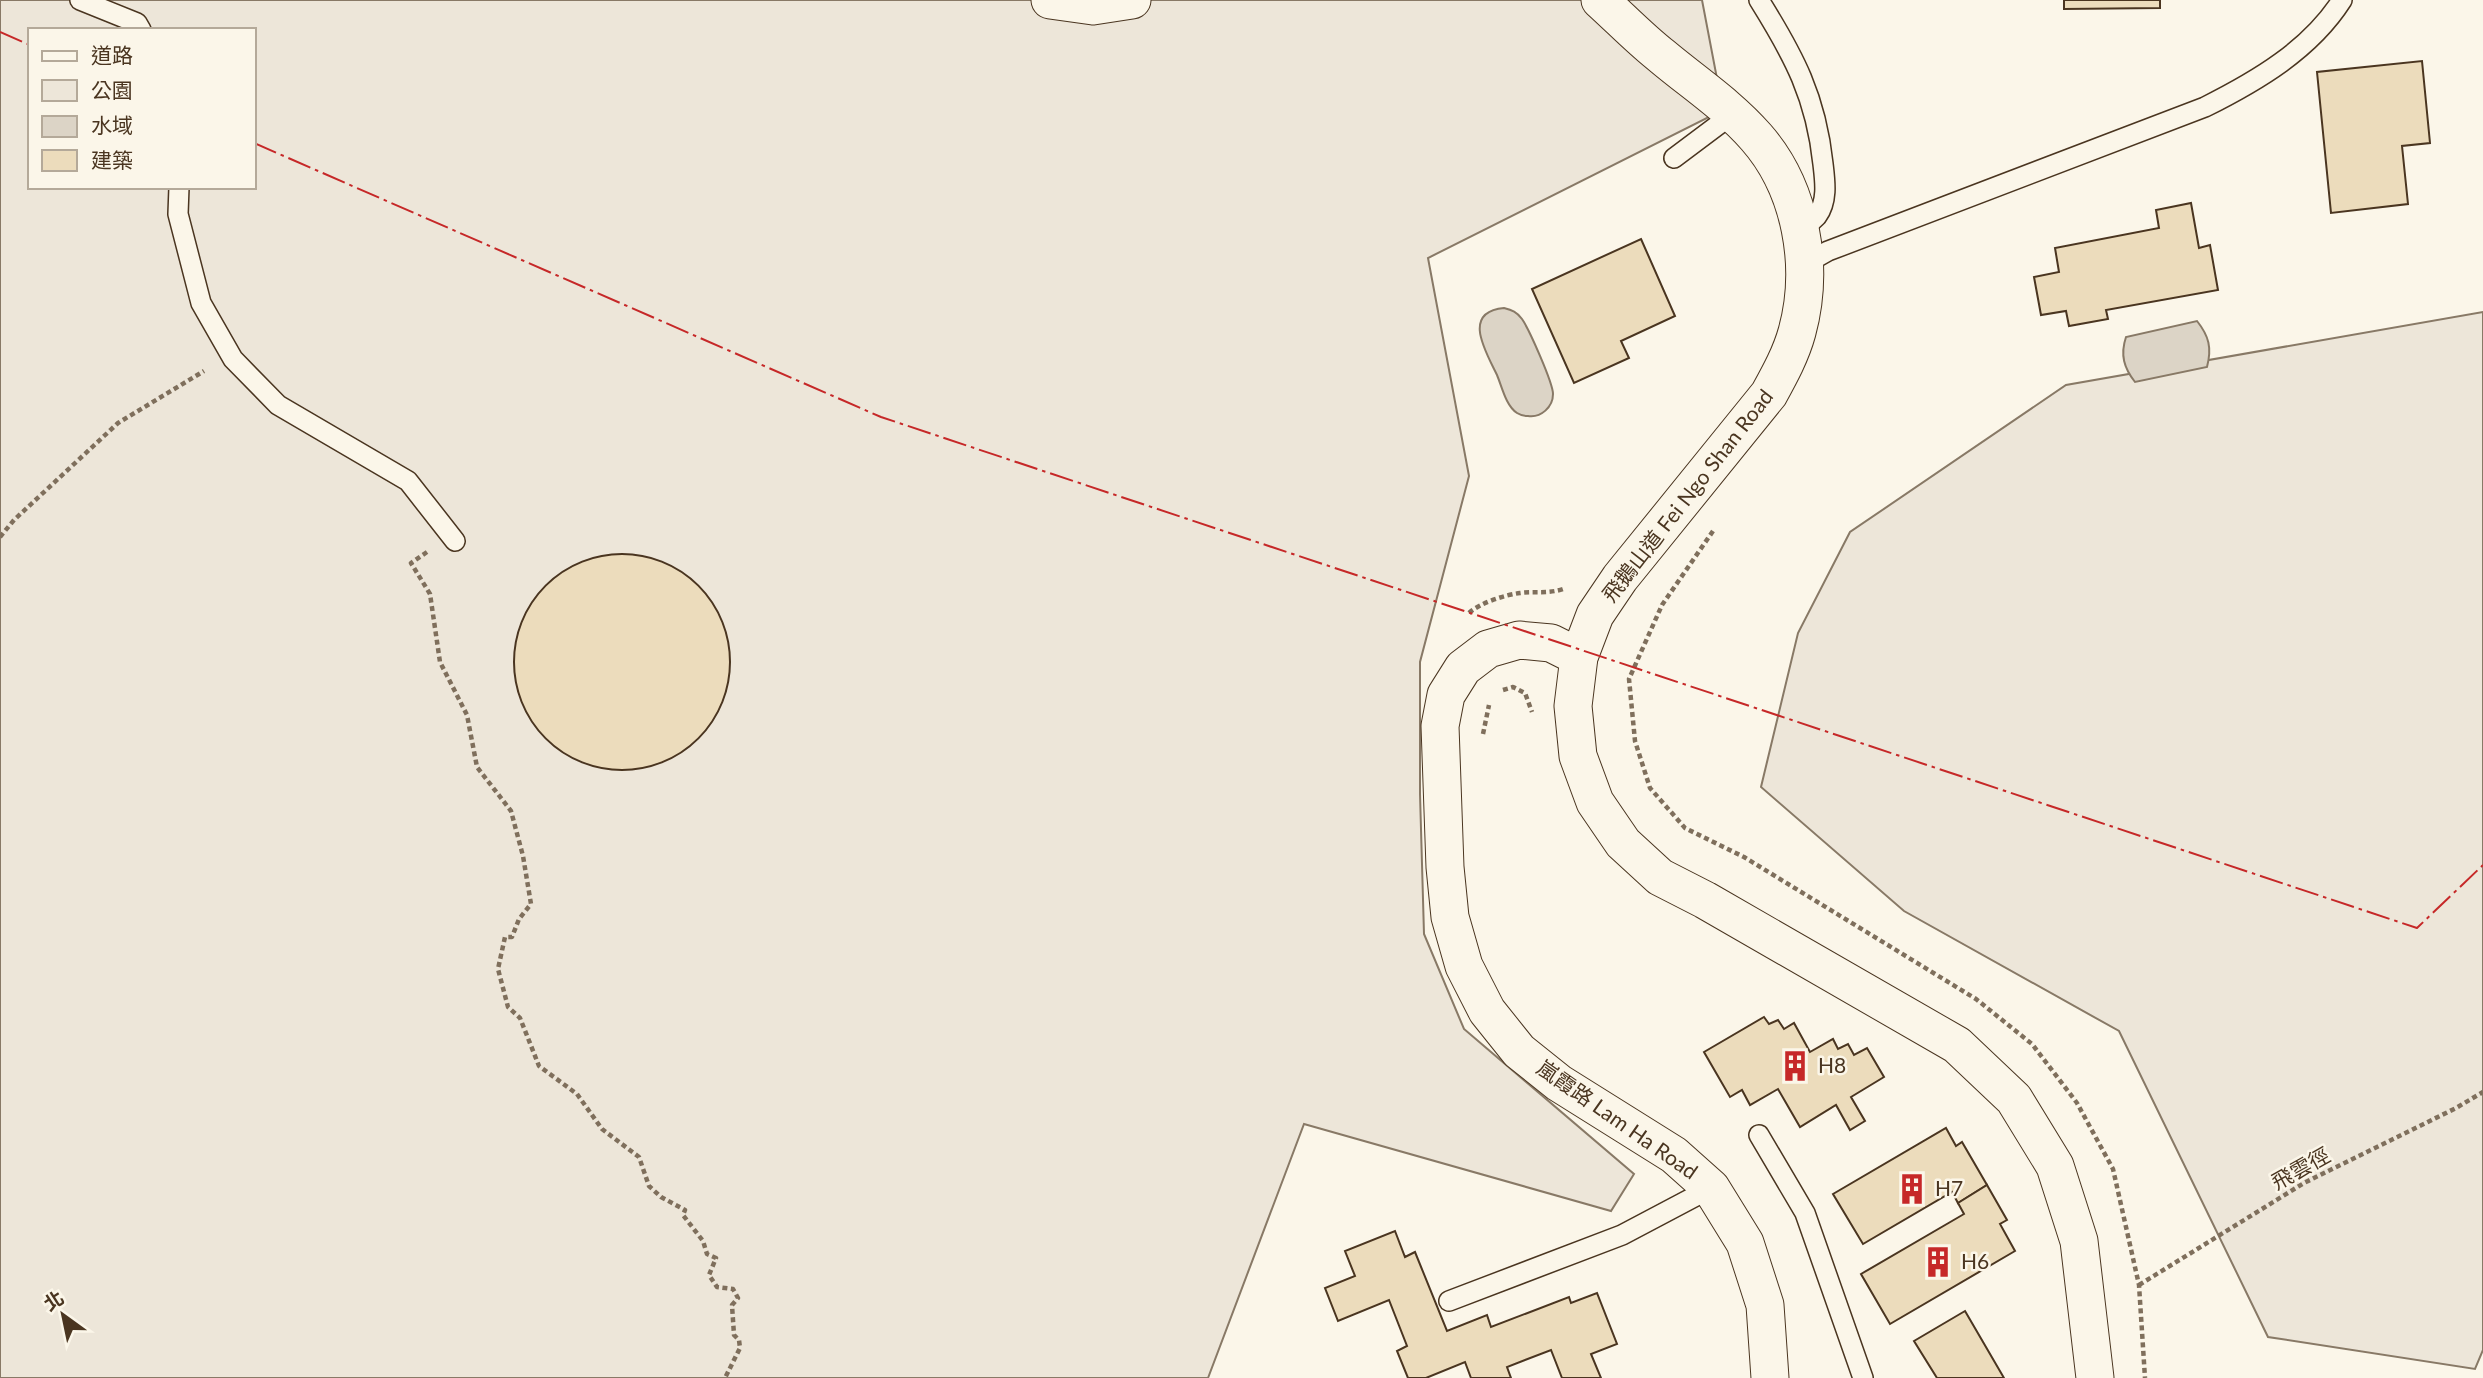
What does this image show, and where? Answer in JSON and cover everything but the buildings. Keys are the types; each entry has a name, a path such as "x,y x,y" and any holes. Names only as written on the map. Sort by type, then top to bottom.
{"street":[{"path":"1050,0 1093,6 1132,0"},
{"name":"飛鵝山道 Fei Ngo Shan Road","path":"1600,0 1659,55 1734,113 1758,138 1777,167 1791,197 1803,247 1804,298 1797,332 1785,364 1769,394 1620,578 1595,615 1579,657 1573,706 1578,756 1595,802 1623,844 1660,877 1705,900 1957,1045 2014,1099 2055,1166 2079,1241 2095,1378"},
{"name":"嵐霞路 Lam Ha Road","path":"1579,657 1551,643 1519,640 1489,649 1463,668 1446,695 1440,726 1445,867 1450,917 1464,966 1487,1011 1520,1051 1559,1083 1674,1155 1712,1188 1745,1243 1765,1305 1770,1378"}],"lane":[{"path":"80,0 136,23 140,28"},
{"path":"1759,0 1789,49 1803,77 1813,108 1821,139 1826,193 1803,247 1828,251 2205,107 2254,83 2298,50 2343,0"},
{"path":"1674,158 1734,113"},
{"path":"179,189 178,214 201,303 233,359 278,405 408,481 455,541"},
{"path":"1759,1135 1805,1213 1863,1378"},
{"path":"1449,1301 1622,1235 1712,1188"}],"path":[{"path":"0,537 13,520 118,423 209,369"},
{"path":"437,517 435,556 428,551 411,563 430,594 440,662 467,715 477,767 512,811 523,856 530,904 512,937 505,937 498,969 508,1007 520,1018 539,1066 576,1094 602,1129 639,1157 649,1186 661,1197 685,1210 683,1215 703,1241 707,1255 716,1258 709,1275 717,1287 733,1289 738,1298 732,1305 734,1335 739,1340 740,1348 725,1378"},
{"path":"1716,527 1662,605 1629,679 1635,741 1650,788 1685,828 1744,857 1976,999 2032,1044 2077,1103 2113,1169 2139,1285 2145,1378"},
{"path":"1465,615 1475,607 1519,593 1552,593 1564,589"},
{"path":"1496,692 1513,687 1525,693 1536,723"},
{"path":"1482,737 1492,700"},
{"name":"飛雲徑","path":"2139,1285 2304,1183 2483,1092"}],"green space":[{"path":"0,0 1702,0 1723,110 1428,258 1469,476 1420,662 1424,934 1464,1029 1634,1174 1611,1211 1304,1124 1208,1378 0,1378"},
{"path":"2483,312 2483,1350 2475,1369 2268,1337 2119,1031 1904,911 1761,787 1798,633 1850,532 2066,385"}],"water":[{"path":"1504,308 1522,319 1552,388 1551,403 1545,411 1537,415 1521,415 1513,410 1483,345 1480,325 1483,317 1491,311"},
{"path":"2197,321 2208,342 2207,367 2135,382 2124,361 2126,337"}],"power":[{"path":"0,32 28,44"},
{"path":"256,144 881,417 2417,928 2483,865"}],"place":[{"name":"H8","path":"1795,1066"},
{"name":"H7","path":"1912,1189"},
{"name":"H6","path":"1938,1262"}]}
